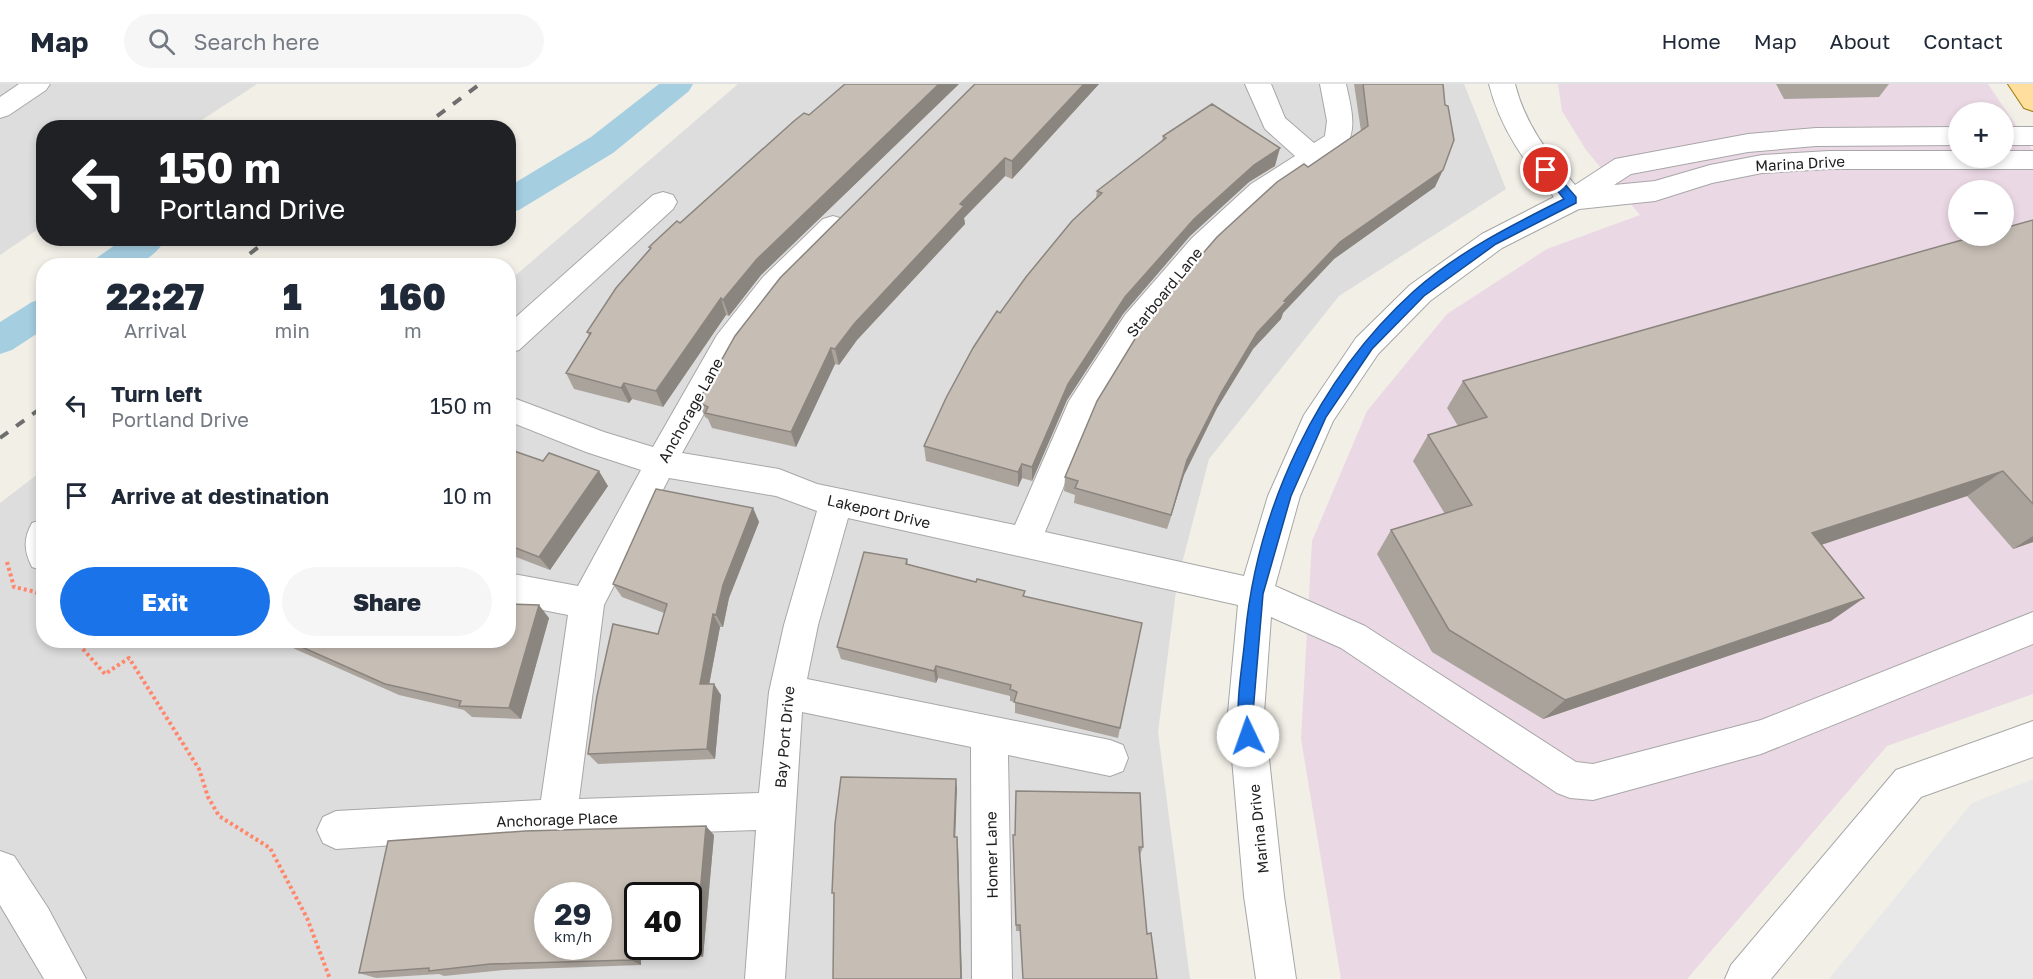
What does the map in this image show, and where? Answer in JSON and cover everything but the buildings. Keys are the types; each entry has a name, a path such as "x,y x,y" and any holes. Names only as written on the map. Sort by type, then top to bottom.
{"main road":[{"path":"2021,84 2033,102"}],"street":[{"path":"0,109 37,84"},
{"path":"1258,84 1274,123 1312,156"},
{"name":"Starboard Lane","path":"1024,542 1080,410 1135,323 1202,245 1261,191 1337,140 1340,121 1333,84"},
{"path":"1503,84 1508,106 1527,144 1572,200"},
{"name":"Marina Drive","path":"1276,979 1264,896 1246,713 1256,594 1288,485 1320,415 1367,346 1420,293 1492,241 1572,200 1624,166 1748,143 1816,137 1948,136"},
{"path":"2014,136 2033,136"},
{"name":"Marina Drive","path":"1572,200 1655,191 1710,174 1762,164 1829,160 2033,160"},
{"path":"516,335 663,202"},
{"name":"Anchorage Lane","path":"557,819 587,603 660,463 728,343 773,285 849,210"},
{"name":"Lakeport Drive","path":"516,411 597,443 660,463 779,483 813,496 1256,594 1353,638 1570,780 1593,782 1761,737 2033,628"},
{"name":"Bay Port Drive","path":"765,979 782,731 787,692 801,625 836,501"},
{"path":"516,590 587,603"},
{"path":"787,692 1110,758"},
{"name":"Homer Lane","path":"989,732 992,979"},
{"path":"1745,979 1909,783 2033,739"},
{"name":"Anchorage Place","path":"336,830 467,821 778,811"},
{"path":"0,870 34,922 66,979"}],"path":[{"path":"82,648 105,674 129,658 199,769 208,797 219,816 270,848 307,918 330,979"}],"shaded area":[{"path":"0,84 257,84 202,120 36,120 36,231 0,255"},
{"path":"738,84 1464,84 1506,189 1339,296 1209,459 1177,583 1158,732 1190,979 0,979 0,503 36,475 36,648 516,648 516,275"},
{"path":"1558,84 1988,84 2000,102 1948,102 1948,168 2014,168 2014,123 2033,151 2033,694 1887,746 1687,979 1341,979 1301,739 1312,541 1367,411 1447,314 1547,249 1640,215 1586,150 1562,111"},
{"path":"2033,779 2033,979 1829,979 1972,803"}],"waterway":[{"path":"516,197 602,145 678,84"},
{"path":"121,258 139,246"},
{"path":"0,340 36,316"}],"railway":[{"path":"432,120 480,84"},
{"path":"244,258 260,246"},
{"path":"0,438 36,412"}],"route":[{"path":"1248,736 1246,713 1256,594 1284,496 1320,415 1367,346 1420,293 1492,241 1572,200 1546,170"}]}
